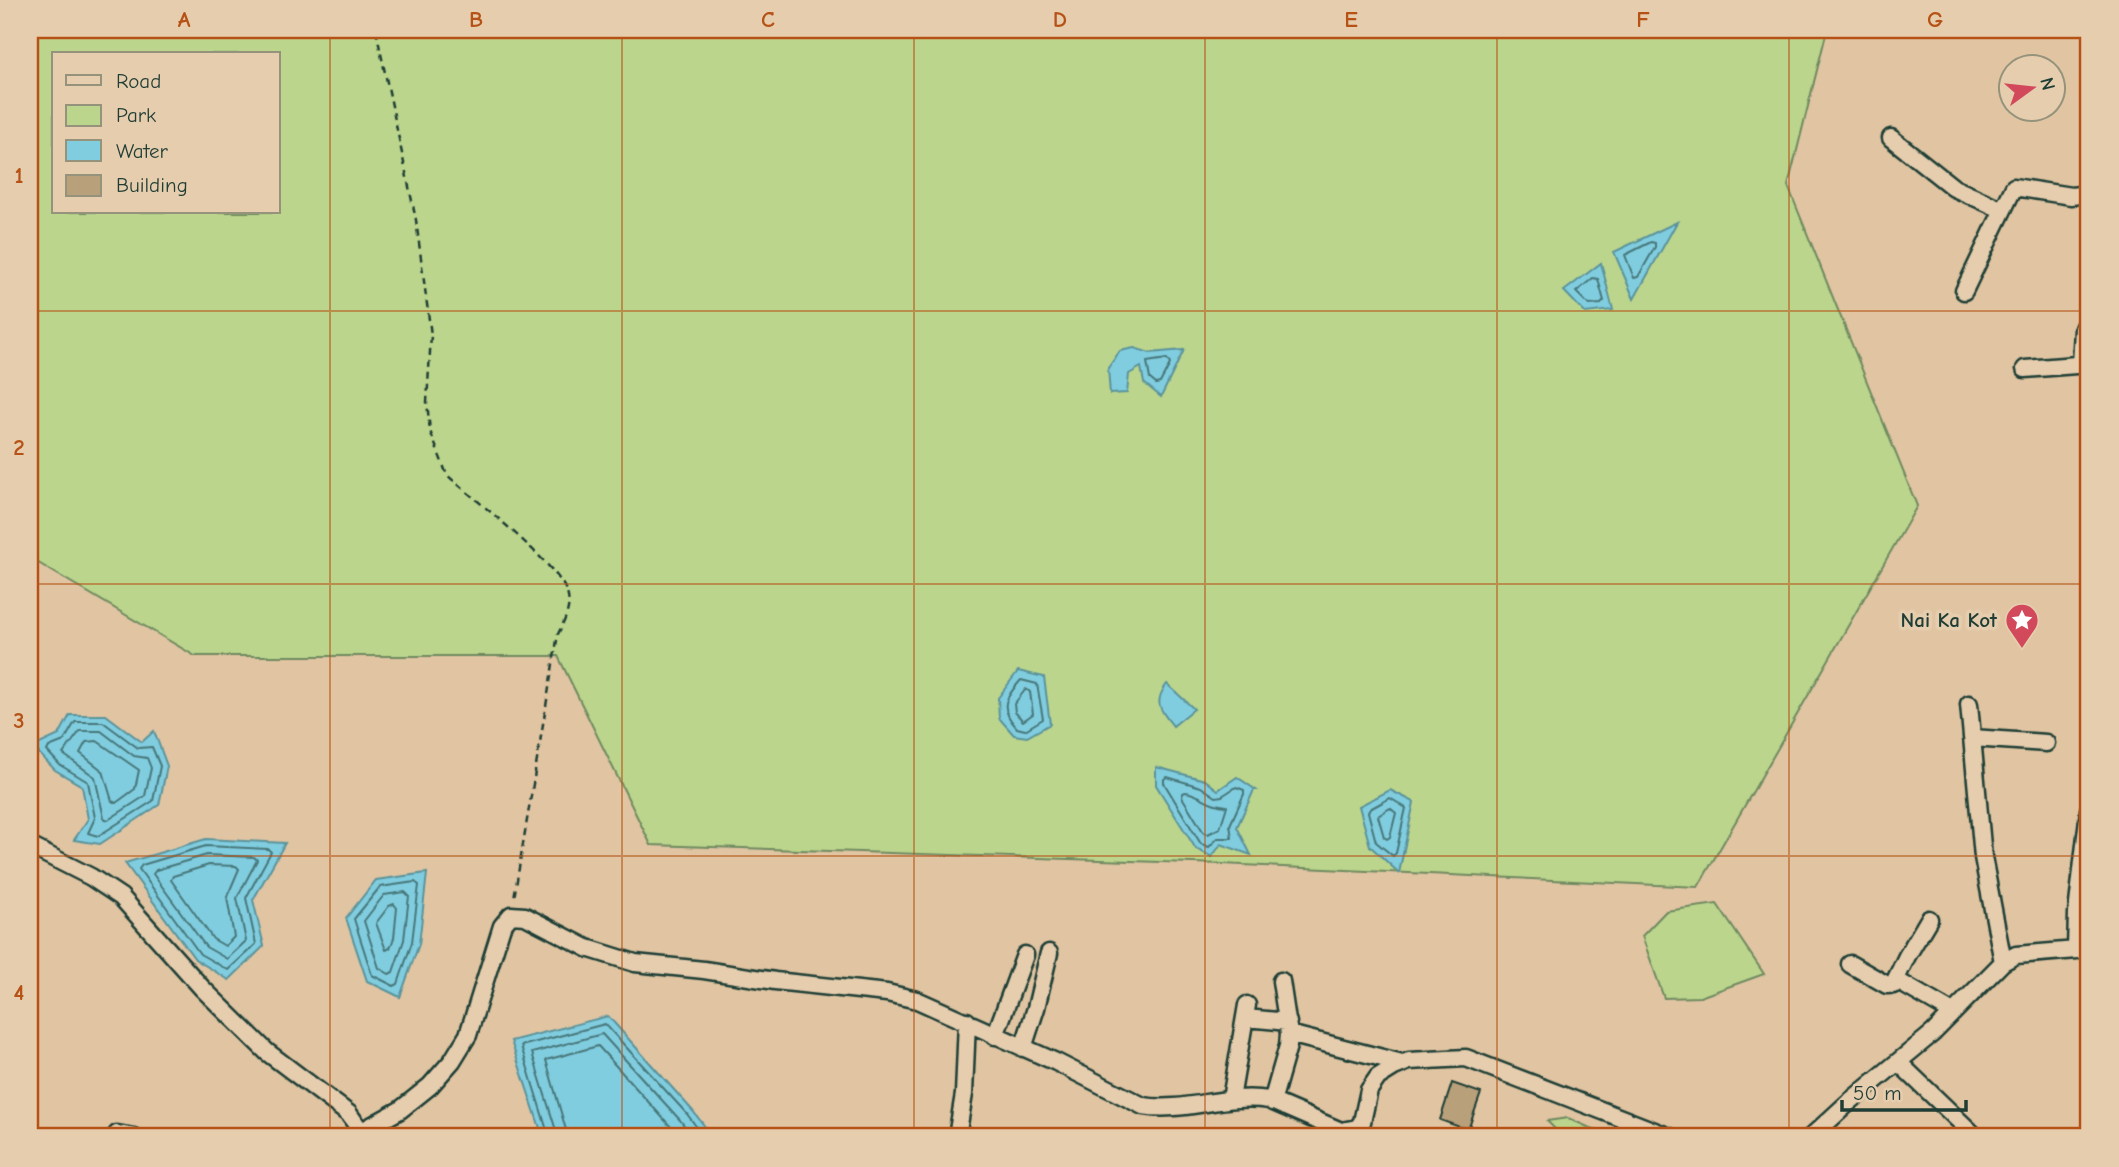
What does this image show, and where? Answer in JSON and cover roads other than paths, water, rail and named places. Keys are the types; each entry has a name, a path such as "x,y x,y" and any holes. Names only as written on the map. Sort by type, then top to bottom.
{"street":[{"path":"1891,138 1954,188 2003,210"},
{"path":"1964,291 2014,187 2071,196 2089,194"},
{"path":"2025,369 2085,364 2083,329 2089,317"},
{"path":"1969,704 1983,857 2003,962"},
{"path":"1972,738 2046,743"},
{"path":"1811,1137 1822,1124 1933,1033 2003,962 2016,956 2083,949 2077,913 2089,810"},
{"path":"30,846 91,877 121,897 202,988 258,1043 349,1114 359,1135 400,1110 430,1086 452,1060 468,1035 502,926 511,915 525,916 587,948 635,962 775,982 887,993 917,1000 1056,1062 1143,1106 1157,1108 1257,1098 1348,1134 1362,1122 1369,1090 1378,1077 1409,1061 1466,1058 1670,1137"},
{"path":"1893,985 1906,956 1929,919"},
{"path":"1023,1048 1049,953"},
{"path":"995,1036 1025,955"},
{"path":"1850,964 1886,985 1901,983 1953,1013"},
{"path":"1272,1102 1288,1046 1289,1028 1281,981"},
{"path":"1230,1099 1246,1012 1402,1063"},
{"path":"957,1137 964,1094 967,1021"},
{"path":"1898,1062 1976,1137"},
{"path":"117,1134 134,1137"}],"water":[{"path":"1677,222 1634,299 1614,252"},
{"path":"1601,263 1613,310 1585,313 1564,291"},
{"path":"1134,348 1150,353 1184,350 1161,397 1144,383 1141,367 1129,374 1127,393 1110,394 1108,368 1120,351"},
{"path":"1018,671 1044,677 1050,724 1027,737 1014,735 999,718 998,698"},
{"path":"1167,684 1194,709 1173,726 1159,701"},
{"path":"70,715 106,715 142,742 154,731 167,766 159,805 100,844 74,840 88,819 82,786 55,770 33,747 59,735"},
{"path":"1156,767 1205,780 1218,790 1237,777 1256,790 1237,827 1251,855 1221,844 1212,857 1196,849 1156,785"},
{"path":"1390,790 1414,802 1399,873 1370,846 1359,806"},
{"path":"206,839 285,843 253,900 264,946 229,980 195,959 125,863"},
{"path":"427,873 419,944 400,997 367,981 346,918 376,880"},
{"path":"608,1016 713,1137 543,1137 511,1041"}],"place":[{"name":"Nai Ka Kot","path":"2022,650"}]}
